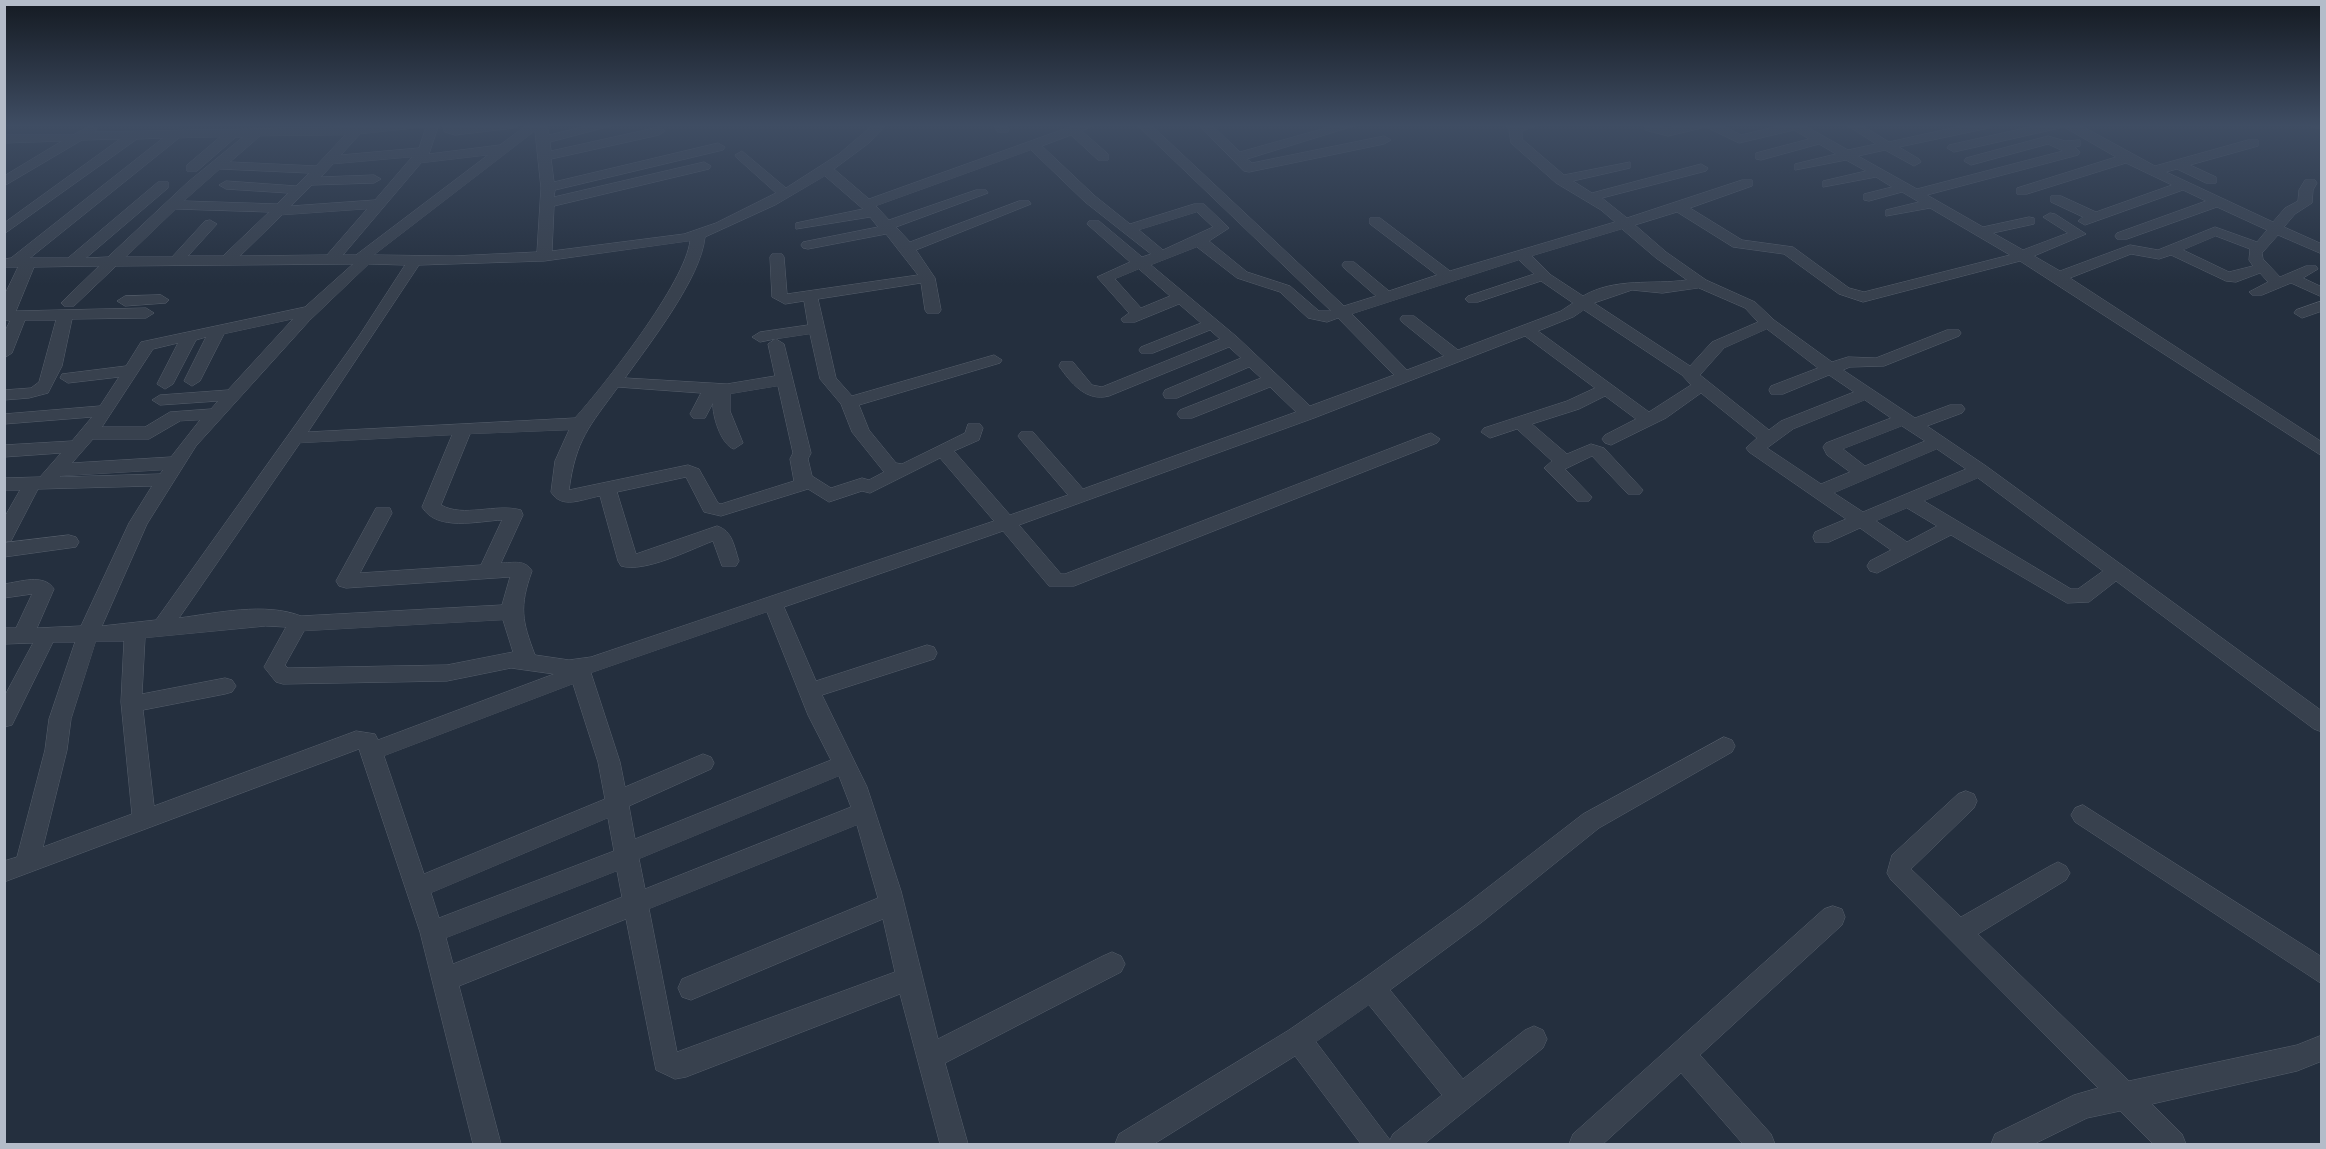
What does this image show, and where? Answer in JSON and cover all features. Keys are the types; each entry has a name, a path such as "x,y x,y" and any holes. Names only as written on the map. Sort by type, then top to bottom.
{"street":[{"path":"4,230 76,178"},
{"path":"4,395 38,391 45,386 52,370 67,309 172,205 203,178"},
{"path":"312,178 363,191"},
{"path":"227,261 312,178"},
{"path":"226,185 318,178"},
{"path":"331,259 403,178"},
{"path":"27,863 56,750 60,719 88,634 138,524 165,480 176,463 217,414 310,311 363,259 466,178"},
{"path":"544,257 547,178"},
{"path":"548,188 591,178"},
{"path":"548,203 655,178"},
{"path":"767,178 784,193"},
{"path":"16,263 331,259 414,262 544,257 659,243 698,235 812,178"},
{"path":"835,178 869,208 908,248 927,278 933,310"},
{"path":"801,226 869,208 950,178"},
{"path":"1066,178 1162,256"},
{"path":"1199,178 1341,312 1405,377"},
{"path":"1558,178 1591,197 1701,283 1750,304 1768,323 1829,368 1907,423 1980,470 2322,723"},
{"path":"1561,180 1571,178"},
{"path":"1591,197 1665,178"},
{"path":"1828,183 1854,178"},
{"path":"1884,178 2059,277 2322,450"},
{"path":"1869,197 1909,191 1965,178"},
{"path":"2022,191 2065,178"},
{"path":"2168,178 2322,250"},
{"path":"2206,178 2211,180"},
{"path":"97,180 122,179"},
{"path":"122,179 16,263 7,316 19,317 67,309 161,300"},
{"path":"1196,242 1205,244 1242,275 1288,291 1314,315 1327,317 1521,254 1678,207 1747,183"},
{"path":"2310,183 2306,190 2305,203 2290,211 2282,231 2259,248 2254,256 2263,267 2284,280 2322,293"},
{"path":"72,262 163,185"},
{"path":"2056,199 2090,219 2184,185"},
{"path":"808,245 886,228 981,193"},
{"path":"2155,195 2190,212"},
{"path":"2122,237 2214,203 2214,200"},
{"path":"172,205 280,209 380,204"},
{"path":"908,248 1024,204"},
{"path":"1892,213 1931,204"},
{"path":"1128,229 1199,207 1222,228 1196,242 1105,278 1133,318 1182,297"},
{"path":"1678,207 1738,244 1788,250 1855,296 1863,297 2022,256 2079,234 2050,217"},
{"path":"2300,207 2319,211"},
{"path":"1375,221 1448,277"},
{"path":"1980,232 2029,221"},
{"path":"176,261 210,224"},
{"path":"1094,224 1231,340 1308,414"},
{"path":"2059,277 2130,249 2157,255 2218,231 2259,248"},
{"path":"2282,231 2322,234"},
{"path":"698,235 699,250 674,296 581,422 564,461 560,492 569,498 691,472 711,508 716,510 804,483 813,482 824,494 832,496 862,484 870,487 973,436 974,428"},
{"path":"2171,250 2226,276 2236,277 2263,267"},
{"path":"1521,254 1544,274 1543,276 1696,380 1767,437"},
{"path":"777,256 780,297 785,299 927,278"},
{"path":"162,627 414,262"},
{"path":"1349,265 1387,297"},
{"path":"2257,291 2311,268"},
{"path":"1473,299 1543,276"},
{"path":"372,752 592,665 1006,525 1308,414 1567,314 1592,297 1635,284 1662,288 1701,283"},
{"path":"810,295 828,379 849,402 865,437 890,468 900,471"},
{"path":"9,303 146,313"},
{"path":"2302,314 2322,306"},
{"path":"4,537 44,479 82,440 106,411 147,345 310,311"},
{"path":"4,353 19,317"},
{"path":"1408,319 1456,357"},
{"path":"1611,439 1649,419 1696,380 1718,345 1768,323"},
{"path":"1147,350 1212,324"},
{"path":"804,483 799,459 802,453 782,380 768,341 817,328"},
{"path":"192,381 218,330"},
{"path":"1526,330 1644,418 1649,419"},
{"path":"1777,390 1829,368 1853,361 1878,363 1953,333"},
{"path":"190,335 163,392 234,395"},
{"path":"1067,366 1087,389 1103,392 1231,340"},
{"path":"849,402 994,360"},
{"path":"1171,394 1251,360"},
{"path":"68,378 132,370"},
{"path":"612,382 717,389 782,380"},
{"path":"1186,414 1272,380"},
{"path":"699,414 717,389"},
{"path":"717,389 721,411 734,443"},
{"path":"1490,432 1573,405 1607,389"},
{"path":"1865,394 1787,425 1767,437 1755,448 1905,550"},
{"path":"1864,474 1833,452 1832,447 1956,409"},
{"path":"4,419 106,411"},
{"path":"4,451 149,433 176,416 217,414"},
{"path":"294,438 563,426 581,422"},
{"path":"1520,423 1563,461"},
{"path":"463,429 431,507 448,517 507,513 514,515 488,570"},
{"path":"1027,436 1081,498"},
{"path":"939,451 948,455 1052,580 1067,581 1431,439"},
{"path":"1821,491 1937,443"},
{"path":"1583,497 1553,468 1563,461 1594,451 1634,490"},
{"path":"4,484 176,463"},
{"path":"1822,537 1980,470"},
{"path":"44,479 165,480"},
{"path":"607,490 628,561 638,561 717,533 722,536 729,561"},
{"path":"1908,500 2067,596 2082,597 2115,572"},
{"path":"383,513 346,581 488,570 522,570 510,604 527,661"},
{"path":"1877,566 1952,526"},
{"path":"4,550 69,542"},
{"path":"4,591 38,586 44,589 14,636"},
{"path":"772,603 864,812 892,904 909,979 954,1144"},
{"path":"295,624 511,612"},
{"path":"14,636 135,632 162,627 285,618 294,621 296,628 274,668 283,676 447,673 511,660 579,670"},
{"path":"135,632 130,663 144,820"},
{"path":"4,719 47,635"},
{"path":"810,691 927,653"},
{"path":"579,670 609,762 665,1061 670,1065 686,1064 909,979"},
{"path":"132,704 225,686"},
{"path":"4,873 356,740 367,740 432,932 487,1144"},
{"path":"1129,1144 1298,1039 1372,988 1473,914 1591,821 1724,746"},
{"path":"417,888 617,803 704,763"},
{"path":"432,932 628,855 844,764"},
{"path":"1966,801 1898,867 1903,880 2078,1048 2124,1098 2172,1144"},
{"path":"444,980 864,812"},
{"path":"2083,815 2322,972"},
{"path":"1959,932 2058,873"},
{"path":"691,988 892,904"},
{"path":"1583,1144 1833,917"},
{"path":"930,1057 1112,964"},
{"path":"1372,988 1461,1097"},
{"path":"1298,1039 1378,1144"},
{"path":"1403,1144 1534,1039"},
{"path":"2007,1144 2084,1105 2297,1058 2322,1048"},
{"path":"1682,1054 1749,1140"}]}
